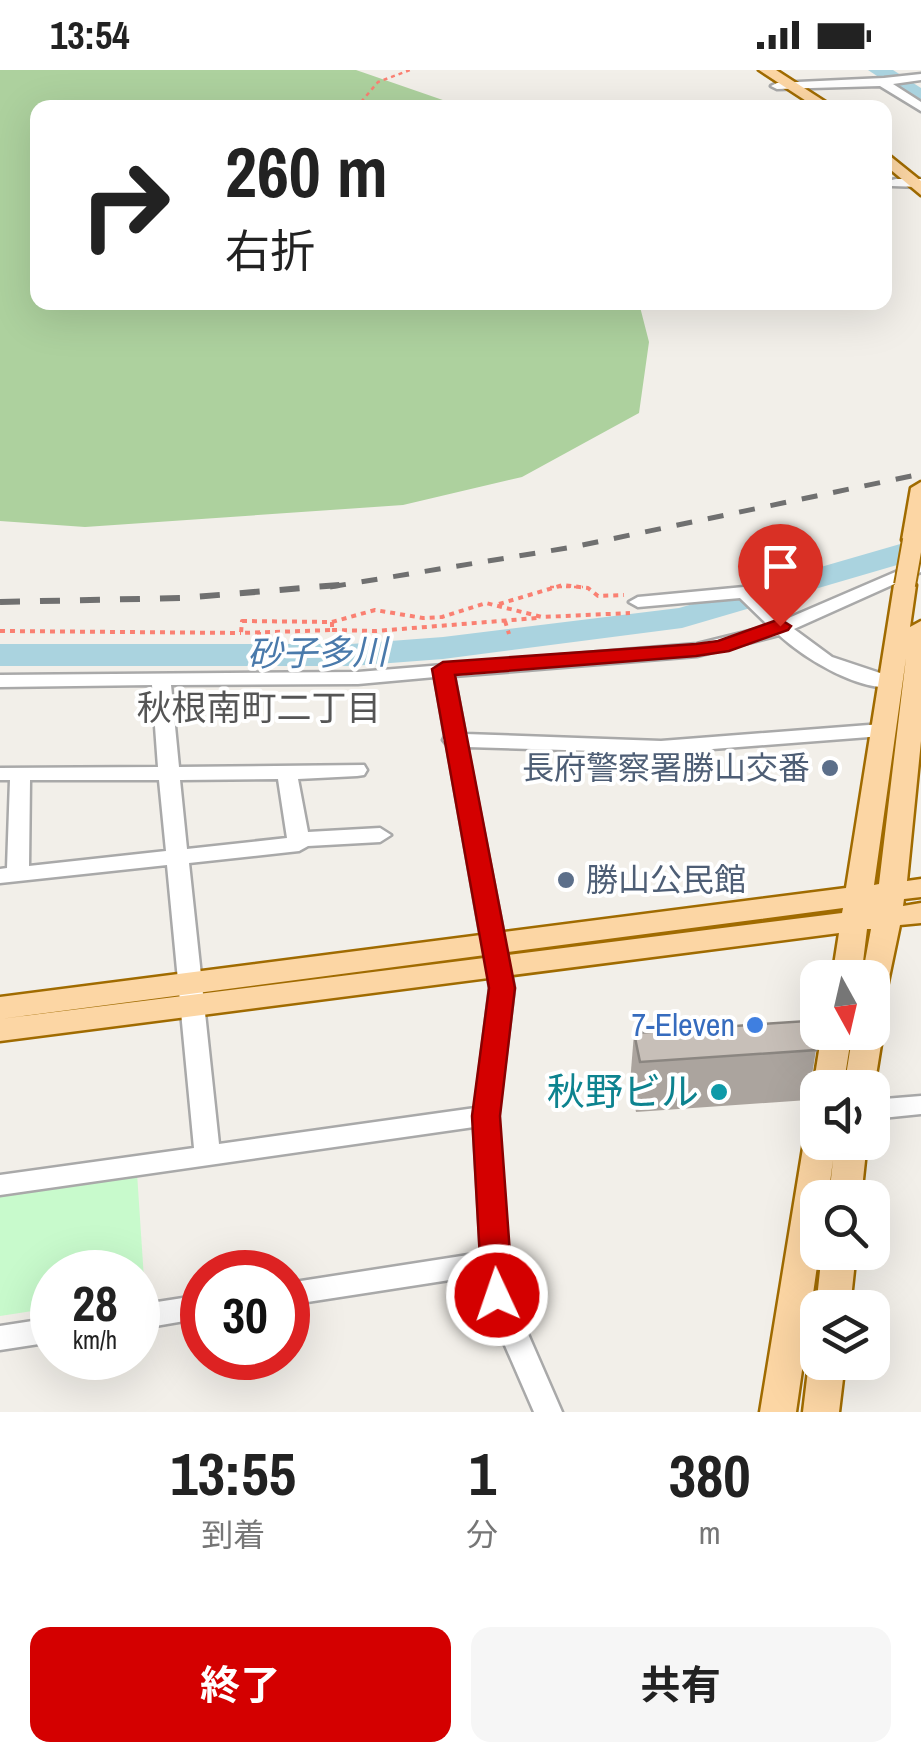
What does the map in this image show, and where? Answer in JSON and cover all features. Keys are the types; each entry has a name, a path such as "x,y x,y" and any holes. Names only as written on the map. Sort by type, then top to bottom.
{"main road":[{"path":"751,70 813,100"},
{"path":"766,70 802,100"},
{"path":"907,182 921,206"},
{"path":"849,960 882,730 913,576 913,540 921,489"},
{"path":"884,960 900,898 912,800 908,729 921,628"},
{"path":"0,1008 193,993 495,956 900,898 921,913"},
{"path":"0,1030 193,993"},
{"path":"778,1412 817,1160"},
{"path":"821,1412 824,1380"}],"street":[{"path":"866,70 902,80 921,92"},
{"path":"784,85 886,76 921,108"},
{"path":"902,80 921,77"},
{"path":"0,681 358,678 696,650 722,646 774,620 913,576"},
{"path":"638,602 744,592 822,662 848,674 891,682"},
{"path":"443,669 502,988 486,1116 497,1295 548,1412"},
{"path":"161,678 175,856 193,993 207,1156"},
{"path":"454,740 661,747 882,730"},
{"path":"286,772 299,844 9,875 10,774 356,770"},
{"path":"298,840 380,835"},
{"path":"890,1109 921,1106"},
{"path":"0,1185 486,1116"},
{"path":"310,1291 494,1262"},
{"path":"0,1338 30,1333"}],"path":[{"path":"363,100 378,82 410,70"},
{"path":"0,631 241,634 376,631 630,613 638,602 627,595 598,596 588,586 572,581 498,604 468,606 446,616 412,620 384,610 357,612 341,623 242,620 241,634"},
{"path":"498,604 527,615 551,617"},
{"path":"505,620 509,634"},
{"path":"332,622 332,630"},
{"path":"258,646 259,632"}],"green space":[{"path":"0,70 356,70 443,100 30,100 30,310 641,310 649,342 639,413 522,477 403,505 85,527 0,521"},
{"path":"137,1173 142,1250 30,1250 30,1311 0,1316 0,1193"}],"building":[{"path":"800,1021 800,1050 816,1050 640,1062 634,1033"}],"waterway":[{"path":"879,70 921,98"},
{"name":"砂子多川","path":"0,655 351,655 443,648 682,618 921,548"}],"railway":[{"path":"345,584 573,547 921,474"},
{"path":"0,602 182,598 345,584"},
{"path":"330,587 345,584"},
{"path":"345,584 351,584"}],"place":[{"name":"長府警察署勝山交番","path":"830,768"},
{"name":"勝山公民館","path":"566,880"},
{"name":"7-Eleven","path":"755,1025"},
{"name":"秋野ビル","path":"719,1092"}],"district":[{"name":"秋根南町二丁目","path":"259,708"}],"route":[{"path":"497,1295 486,1116 502,988 443,669 696,650 722,646 780,626"}]}
